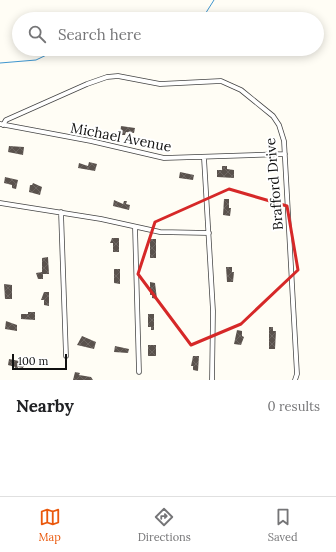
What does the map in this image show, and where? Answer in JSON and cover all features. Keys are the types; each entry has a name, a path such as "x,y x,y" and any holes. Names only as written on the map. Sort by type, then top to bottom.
{"street":[{"name":"Brafford Drive","path":"1,124 6,120 87,84 118,76 160,84 220,81 241,90 273,116 281,130 285,154 295,321 297,374 295,380"},
{"name":"Michael Avenue","path":"1,124 55,136 108,145 164,158 204,158 285,154"},
{"path":"204,158 213,311 212,380"},
{"path":"0,203 101,219 173,234 209,234"},
{"path":"61,212 66,356"},
{"path":"135,227 139,372"}],"highlighted area":[{"path":"229,189 287,206 298,270 241,324 191,345 138,274 155,222"}],"building":[{"path":"121,126 135,128 134,133 126,132 125,135 120,135"},
{"path":"9,146 24,147 23,155 8,152"},
{"path":"89,162 97,164 95,171 78,168 79,163 88,166"},
{"path":"222,166 227,166 227,169 234,170 234,178 217,177 217,170 222,170"},
{"path":"180,172 194,175 193,180 179,178"},
{"path":"5,177 18,180 16,189 12,188 12,185 4,183"},
{"path":"33,183 42,187 40,195 29,192 30,185"},
{"path":"224,199 229,199 229,208 231,208 230,216 223,215"},
{"path":"114,200 123,204 124,201 127,201 126,204 130,205 129,210 113,206"},
{"path":"112,238 119,238 119,252 113,252 113,243 110,243"},
{"path":"150,239 156,239 156,258 150,258"},
{"path":"48,257 49,274 43,274 43,279 38,279 36,273 42,272 42,258"},
{"path":"226,267 232,267 232,272 234,272 233,282 227,282"},
{"path":"114,269 120,269 120,284 114,283"},
{"path":"150,282 155,283 157,299 152,298 152,295 150,295"},
{"path":"4,284 12,285 12,299 5,299"},
{"path":"44,292 49,292 49,306 44,305 44,300 41,300"},
{"path":"28,312 35,312 35,320 21,319 21,314 28,314"},
{"path":"148,314 154,314 154,330 151,330 151,327 148,327"},
{"path":"6,321 17,325 17,331 5,329"},
{"path":"269,327 273,327 273,331 276,331 275,349 269,349"},
{"path":"237,330 242,331 242,336 244,337 241,345 234,344"},
{"path":"82,336 96,342 94,349 77,345"},
{"path":"148,345 156,345 156,356 148,356"},
{"path":"115,346 129,349 128,353 114,352"},
{"path":"193,356 199,356 198,371 193,370 193,366 191,366"},
{"path":"9,359 25,362 23,368 18,367 17,370 14,370 15,367 8,365"},
{"path":"75,372 80,373 79,375 91,377 93,380 73,380"}],"waterway":[{"path":"206,12 214,0"},
{"path":"0,63 36,60 44,56"}]}
